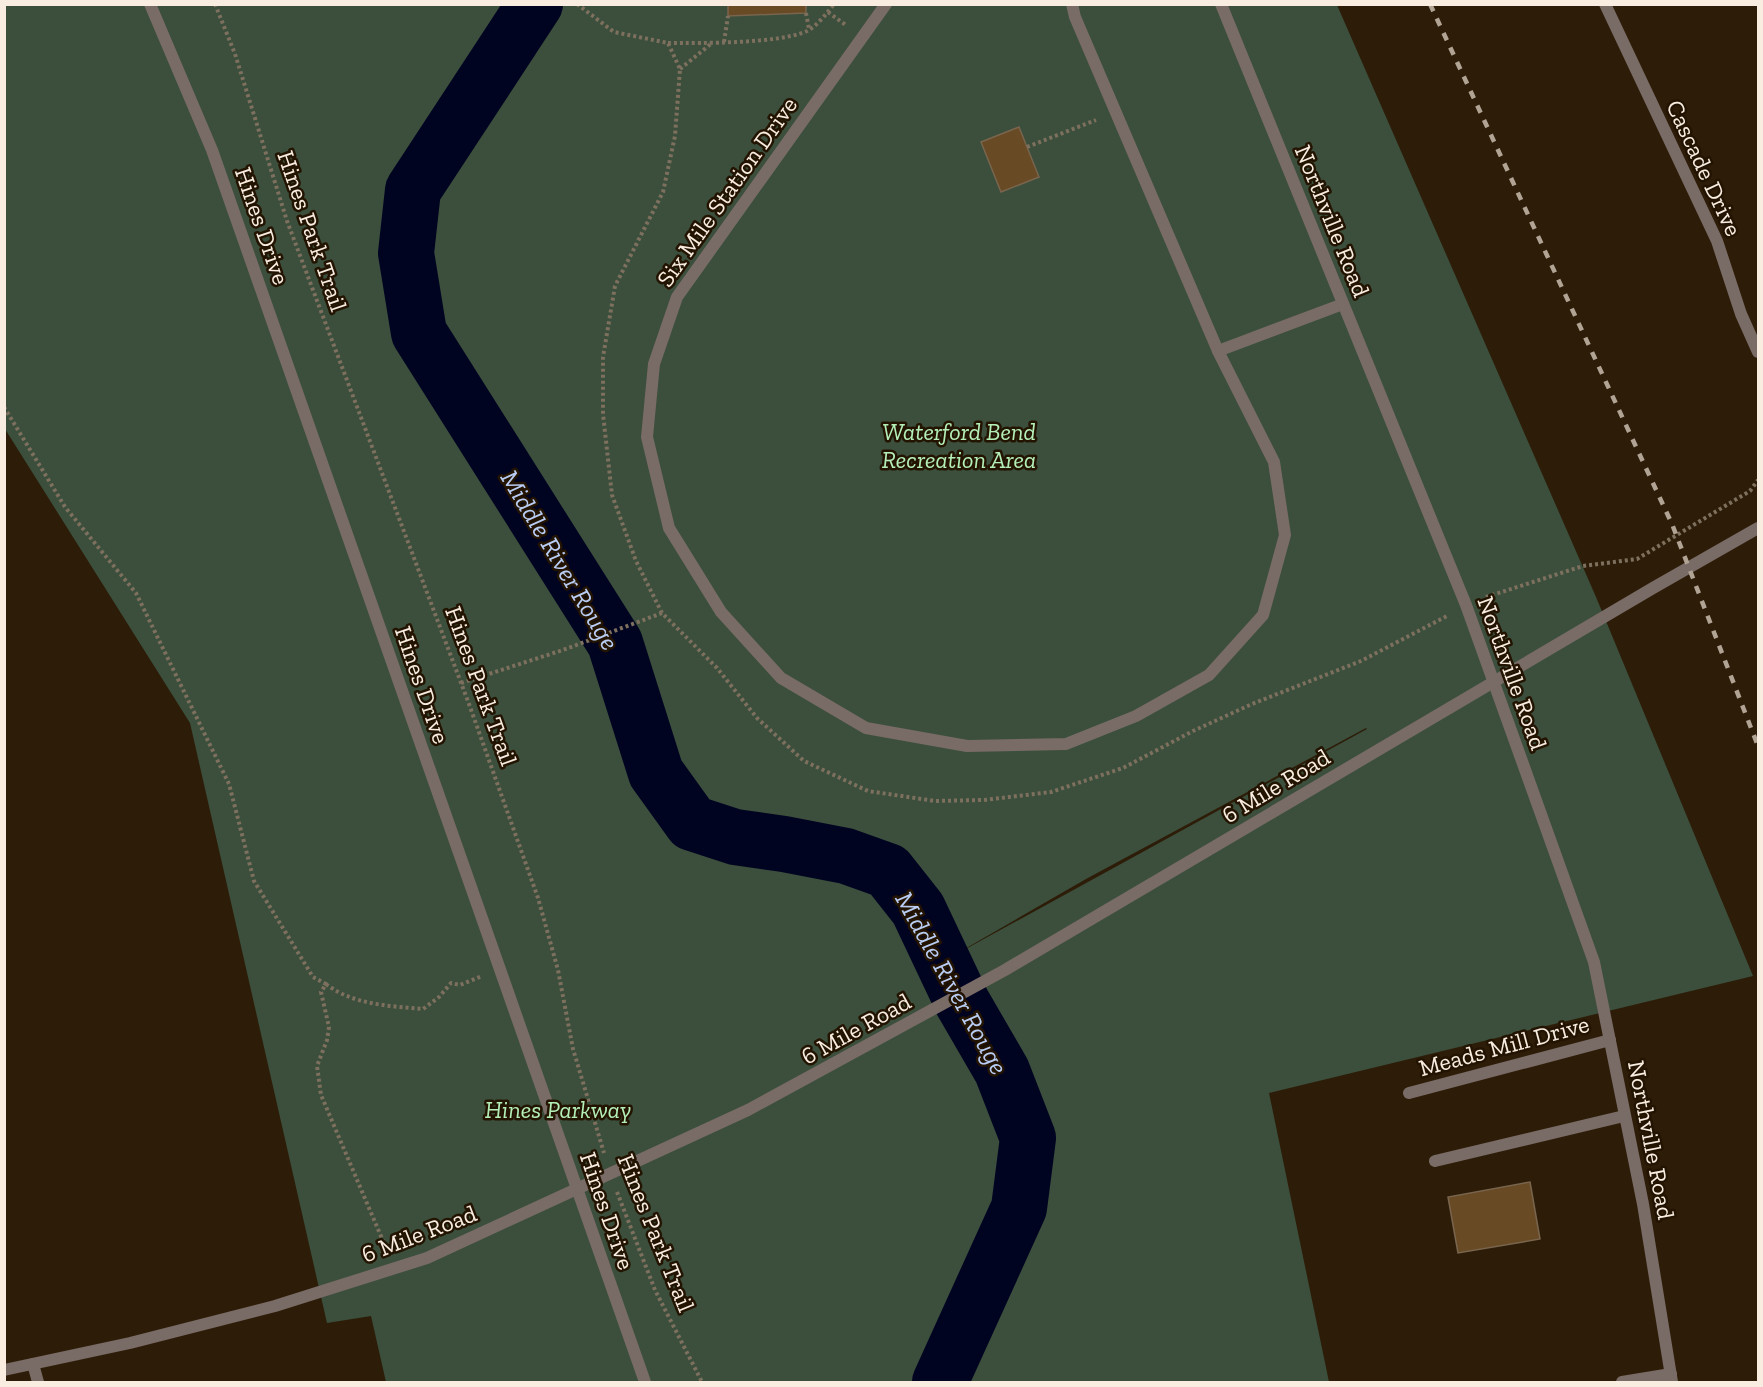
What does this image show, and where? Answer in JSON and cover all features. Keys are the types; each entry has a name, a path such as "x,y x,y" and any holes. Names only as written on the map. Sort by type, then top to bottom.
{"street":[{"name":"Hines Drive","path":"150,4 213,150 645,1383"},
{"name":"Six Mile Station Drive","path":"886,4 677,297 654,364 647,437 669,528 721,612 781,678 866,728 967,746 1066,744 1136,716 1209,675 1263,615 1285,535 1274,462 1218,351 1075,17 1072,4"},
{"name":"Northville Road","path":"1221,4 1466,605 1594,962 1643,1204 1672,1378"},
{"name":"Cascade Drive","path":"1605,4 1717,241 1742,314 1758,352"},
{"path":"1218,351 1343,304"},
{"name":"6 Mile Road","path":"4,1371 130,1343 275,1306 394,1269 486,1232 541,1203 748,1110 1005,970 1758,528"},
{"name":"Meads Mill Drive","path":"1409,1093 1610,1040"},
{"path":"1435,1161 1624,1116"},
{"path":"33,1364 38,1383"},
{"path":"1622,1383 1672,1378"}],"path":[{"name":"Hines Park Trail","path":"215,4 235,54 287,221 461,683 538,898 558,970 573,1049 606,1159"},
{"path":"577,4 614,32 668,43 724,42 790,36 809,30 834,4"},
{"path":"806,14 809,30"},
{"path":"724,42 728,16"},
{"path":"680,69 712,42"},
{"path":"461,683 563,650 662,613 636,561 612,495 603,414 603,357 615,286 663,192 675,136 680,69 668,43"},
{"path":"1027,147 1115,112"},
{"path":"4,407 65,507 136,593 229,783 254,881 313,977 338,993 375,1004 423,1009 439,997 451,983 460,985 499,968"},
{"path":"1419,632 1466,605 1501,591 1583,566 1637,560 1750,491 1758,480"},
{"path":"326,984 321,992 329,1027 327,1040 317,1066 321,1095 394,1269"},
{"name":"Hines Park Trail","path":"613,1180 655,1290 702,1383"}],"green space":[{"path":"5,5 1337,5 1596,597 1753,976 1269,1093 1329,1382 386,1382 371,1316 327,1323 190,723 5,429","holes":["1367,729 942,962 1086,879"]}],"building":[{"path":"728,4 806,4 806,13 728,16"},
{"path":"1019,127 1039,177 1001,192 981,142"},
{"path":"1530,1182 1540,1239 1458,1253 1448,1197"}],"waterway":[{"name":"Middle River Rouge","path":"535,4 413,190 406,253 419,333 615,643 656,773 692,823 735,837 846,856 888,871 918,909 962,1002 1002,1071 1028,1138 1019,1208 940,1382"}],"railway":[{"path":"1430,4 1672,524 1758,746"}],"park label":[{"name":"Waterford Bend Recreation Area","path":"959,446"},
{"name":"Hines Parkway","path":"558,1110"}]}
